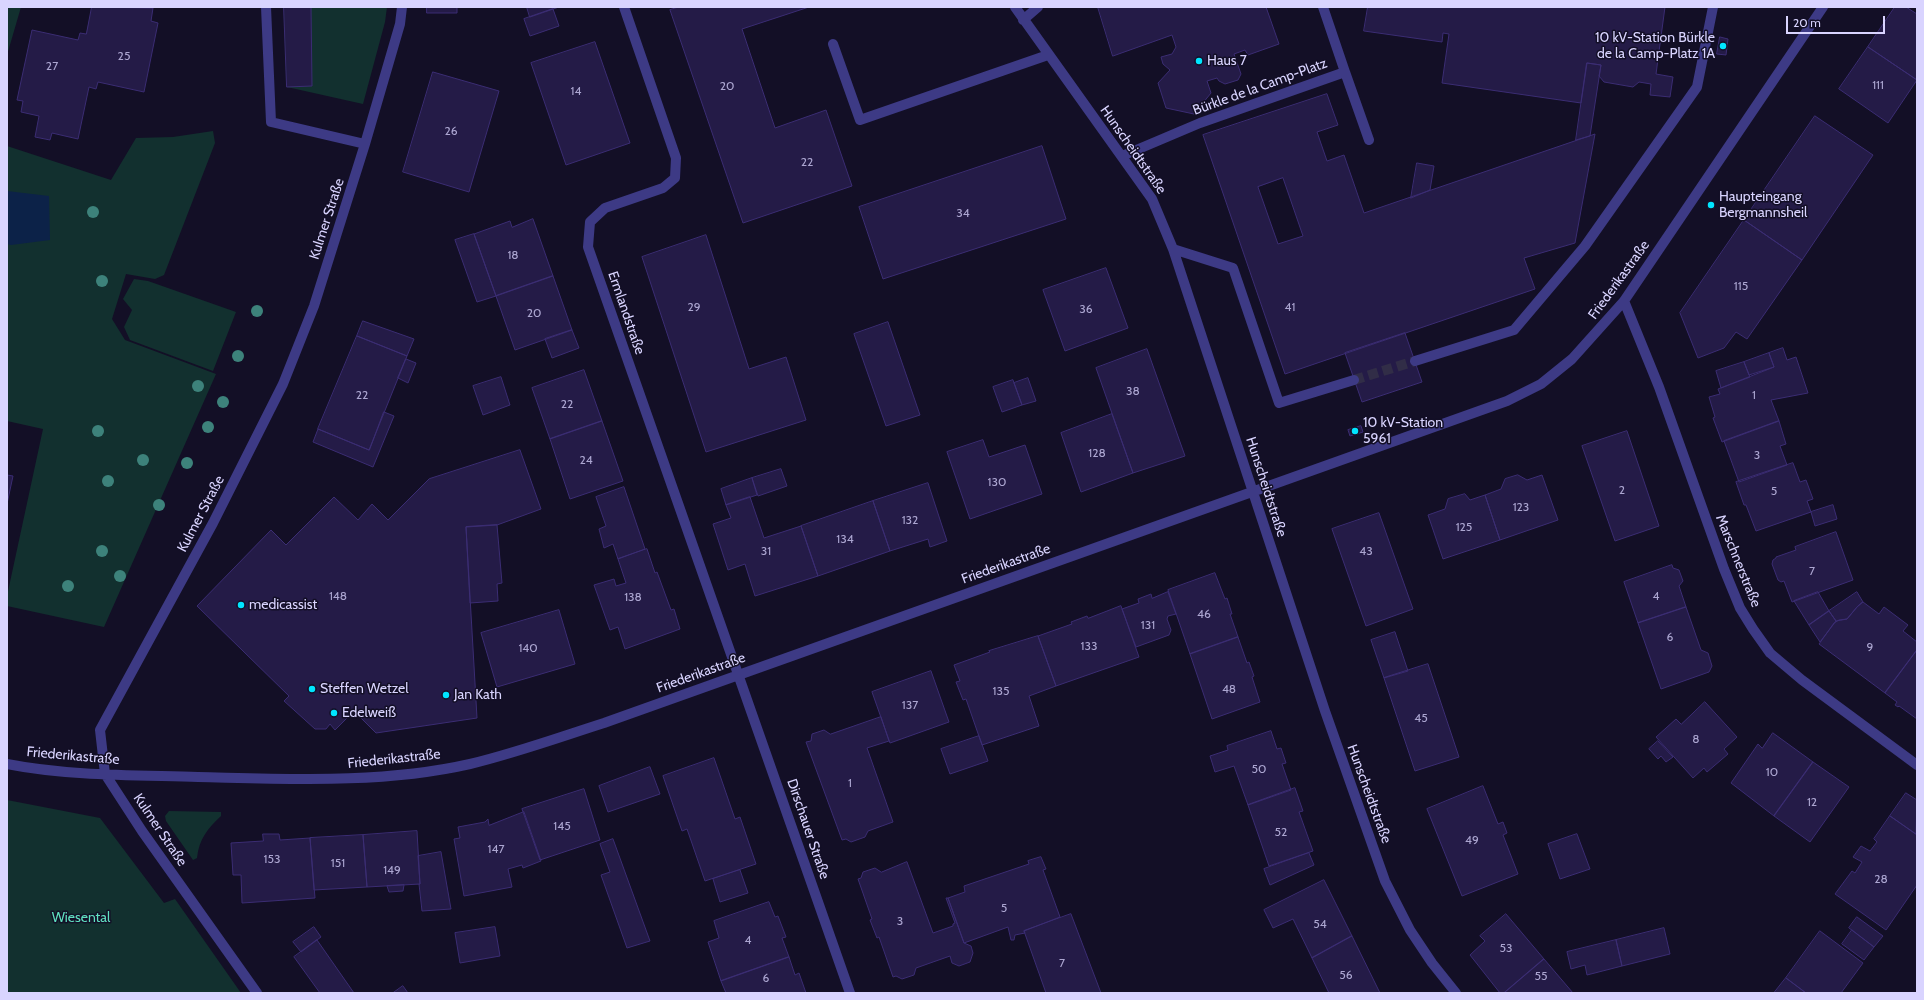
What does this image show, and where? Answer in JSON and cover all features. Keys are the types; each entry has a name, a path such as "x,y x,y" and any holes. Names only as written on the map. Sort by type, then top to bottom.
{"street":[{"path":"266,7 271,122 366,144"},
{"name":"Kulmer Straße","path":"257,993 147,837 105,774 100,730 213,523 283,384 314,306 366,144 400,24 402,7"},
{"name":"Ermlandstraße","path":"624,7 676,158 674,178 663,188 605,208 590,222 588,247 670,482 740,674"},
{"name":"Hunscheidtstraße","path":"1015,7 1152,199 1173,249 1324,711 1385,881 1410,930 1432,963 1456,993"},
{"path":"1023,20 1038,7"},
{"name":"Bürkle de la Camp-Platz","path":"1122,156 1200,123 1345,72 1323,7"},
{"path":"1415,361 1514,330 1585,246 1697,87 1713,7"},
{"name":"Friederikastraße","path":"7,764 105,774 264,779 348,778 432,770 470,764 531,747 604,723 1253,490 1507,401 1541,384 1572,359 1624,301 1823,7"},
{"path":"833,44 860,120 1048,54"},
{"path":"1345,72 1369,140"},
{"path":"1173,249 1233,268 1279,403 1354,380"},
{"name":"Marschnerstraße","path":"1624,301 1659,387 1724,568 1740,608 1753,629 1770,653 1802,680 1917,765"},
{"name":"Dirschauer Straße","path":"740,674 850,993"}],"green space":[{"path":"7,7 21,7 7,55"},
{"path":"284,7 387,7 385,22 363,104 287,87"},
{"path":"213,131 215,143 164,275 155,279 126,274 112,319 125,340 216,374 104,627 7,606 7,596 43,429 7,421 7,146 111,180 136,138 173,137"},
{"path":"134,279 148,281 236,312 213,371 130,340 124,327 132,310 123,299"},
{"name":"Wiesental","path":"7,800 100,818 164,903 175,899 241,993 7,993"},
{"path":"169,811 221,812 221,816 205,834 198,851 197,858 193,860 166,821 165,816"}],"water":[{"path":"7,191 49,196 50,240 11,245 7,244"}],"building":[{"path":"92,7 153,8 151,21 158,23 144,92 98,82 96,89 89,87 78,139 52,133 50,140 35,137 39,116 21,112 23,101 17,100 32,30 78,40 80,33 86,34"},
{"path":"284,7 311,7 312,86 287,87"},
{"path":"427,7 457,7 457,13 427,13"},
{"path":"527,7 559,7 530,17"},
{"path":"679,7 809,7 742,29 775,128 826,110 852,186 743,223 670,10"},
{"name":"Haus 7","path":"1098,7 1266,7 1279,44 1248,55 1245,50 1234,54 1241,74 1238,80 1225,84 1217,78 1207,81 1211,93 1194,114 1166,108 1158,83 1170,70 1163,64 1161,57 1172,54 1176,47 1172,35 1113,56"},
{"path":"1368,7 1665,7 1656,74 1673,77 1670,97 1650,95 1651,84 1639,82 1633,87 1604,82 1599,76 1601,65 1587,63 1581,103 1442,83 1449,34 1443,33 1442,42 1364,31"},
{"path":"1895,7 1906,7 1917,14 1917,80 1868,47"},
{"path":"553,9 559,26 530,36 524,19"},
{"name":"10 kV-Station Bürkle de la Camp-Platz 1A","path":"1720,37 1728,39 1726,55 1717,54"},
{"path":"595,42 630,143 566,165 531,63"},
{"path":"1868,47 1917,80 1888,123 1839,89"},
{"path":"1587,63 1601,65 1590,136 1576,140"},
{"path":"433,72 499,91 469,192 403,172"},
{"path":"1327,94 1338,125 1317,132 1327,161 1344,155 1364,213 1595,134 1575,243 1524,258 1535,289 1285,374 1203,135","holes":["1283,178 1303,236 1278,244 1258,187"]},
{"path":"1815,116 1873,155 1802,260 1744,220"},
{"path":"1042,146 1066,219 883,279 859,207"},
{"path":"1417,163 1434,166 1430,190 1411,198"},
{"path":"533,219 553,276 496,296 474,234 510,221 512,227"},
{"path":"1744,220 1802,260 1747,339 1736,332 1724,348 1698,358 1680,313"},
{"path":"474,234 496,296 477,302 455,240"},
{"path":"706,235 749,369 786,357 806,420 706,452 642,257"},
{"path":"1106,268 1128,328 1065,351 1043,290"},
{"path":"553,276 572,330 515,350 496,296"},
{"path":"363,321 414,339 407,356 357,336"},
{"path":"888,322 920,415 886,426 854,334"},
{"path":"572,330 579,348 552,358 545,339"},
{"path":"1405,333 1422,382 1362,402 1345,353"},
{"path":"357,336 407,356 369,450 318,429"},
{"path":"1783,348 1787,360 1796,357 1808,393 1771,400 1779,421 1722,442 1713,418 1715,417 1709,397 1720,394 1718,389 1774,367 1769,353"},
{"path":"1147,349 1185,456 1133,473 1096,368"},
{"path":"1769,353 1774,367 1749,375 1744,362"},
{"path":"406,359 416,363 408,383 398,378"},
{"path":"1744,362 1750,377 1721,388 1716,371"},
{"path":"584,370 602,421 550,439 532,388"},
{"path":"501,377 510,405 483,415 473,386"},
{"path":"1028,378 1036,401 1022,405 1014,383"},
{"path":"1013,380 1022,405 1002,412 993,387"},
{"path":"384,412 394,416 373,467 313,442 318,429 369,450"},
{"path":"1112,414 1133,473 1081,492 1061,433"},
{"path":"602,421 623,481 570,499 550,439"},
{"path":"1779,421 1786,444 1780,446 1787,465 1739,482 1724,441"},
{"name":"10 kV-Station 5961","path":"1361,426 1363,432 1350,436 1348,430"},
{"path":"1627,431 1659,526 1615,541 1582,446"},
{"path":"983,440 989,457 1025,445 1042,494 970,519 947,452"},
{"path":"520,450 541,509 497,525 466,527 477,718 376,733 354,711 335,730 330,724 326,729 315,729 284,701 289,696 197,606 271,530 286,545 334,497 358,520 372,504 388,520 429,479"},
{"path":"1793,463 1800,482 1806,480 1813,499 1807,501 1811,512 1756,531 1746,505 1744,505 1736,482"},
{"path":"781,469 787,486 758,496 752,478"},
{"path":"7,475 13,476 7,504"},
{"path":"1518,475 1527,480 1542,475 1558,520 1500,540 1485,495 1501,489 1505,479"},
{"path":"752,478 757,495 726,505 721,489"},
{"path":"928,483 947,541 930,547 928,539 890,551 873,501"},
{"path":"624,487 645,549 618,559 613,544 604,548 599,529 606,526 596,497"},
{"path":"1465,494 1470,500 1485,495 1500,540 1443,559 1428,515 1445,509 1448,499"},
{"path":"750,497 764,538 801,526 818,576 755,596 745,564 728,570 713,524 731,518 726,505"},
{"path":"873,501 890,551 818,576 801,526"},
{"path":"1833,505 1837,519 1815,526 1811,512"},
{"path":"1379,513 1413,609 1366,626 1332,529"},
{"path":"497,525 502,583 497,584 498,601 470,603 466,527"},
{"path":"1836,532 1853,580 1792,602 1784,581 1781,582 1778,580 1772,564 1773,560 1776,557 1796,550 1795,547"},
{"path":"647,549 655,573 657,572 671,610 674,609 680,629 625,649 618,627 610,630 594,585 614,579 616,586 626,583 618,559"},
{"path":"1672,565 1673,568 1679,570 1683,581 1679,586 1686,607 1638,623 1624,582"},
{"path":"1215,573 1225,599 1227,598 1232,614 1230,614 1238,637 1190,654 1168,590"},
{"path":"1168,592 1176,614 1168,616 1167,619 1171,630 1169,635 1136,647 1122,609 1139,603 1138,599 1151,594 1152,598"},
{"path":"1818,592 1829,611 1809,625 1794,601"},
{"path":"1857,592 1863,602 1847,619 1836,621 1829,611"},
{"path":"1863,602 1879,614 1884,607 1908,625 1903,631 1917,642 1917,650 1885,693 1819,644 1834,623 1839,620 1847,619"},
{"path":"1121,606 1139,657 1056,686 1038,636 1072,624 1071,622 1087,616 1088,618"},
{"path":"1686,607 1701,650 1708,653 1712,666 1709,672 1661,689 1638,623"},
{"path":"559,610 575,664 497,687 481,633"},
{"path":"1829,611 1836,621 1820,642 1809,625"},
{"path":"1395,632 1408,671 1384,678 1371,640"},
{"path":"1038,636 1056,686 1029,696 1039,726 982,745 966,699 963,700 956,682 960,681 954,665 990,652 989,651"},
{"path":"1238,637 1247,663 1249,662 1254,676 1252,677 1260,702 1212,719 1190,654"},
{"path":"1917,650 1917,719 1899,706 1898,707 1895,705 1897,702 1885,693"},
{"path":"1428,664 1459,757 1415,771 1384,678"},
{"path":"931,671 949,722 890,743 872,692"},
{"path":"1705,702 1737,737 1724,749 1728,754 1707,772 1704,768 1693,778 1656,737 1676,719 1681,724"},
{"path":"881,717 889,741 867,748 893,822 868,831 865,837 851,842 846,839 842,840 806,742 811,741 812,734 824,730 830,734"},
{"path":"1271,731 1277,749 1281,748 1286,763 1282,764 1291,790 1248,805 1234,766 1215,772 1210,756 1228,750 1227,746"},
{"path":"1773,733 1813,762 1774,816 1731,783 1758,744 1762,748"},
{"path":"979,736 988,761 950,774 941,749"},
{"path":"1658,741 1673,757 1666,762 1661,756 1658,759 1649,749"},
{"path":"714,758 735,819 740,817 756,864 705,881 687,829 682,831 663,776"},
{"path":"1813,762 1849,787 1810,842 1774,816"},
{"path":"650,767 660,794 608,812 599,786"},
{"path":"1483,786 1498,824 1503,822 1507,833 1503,835 1518,874 1462,896 1427,809"},
{"path":"1295,788 1303,811 1299,812 1313,851 1269,866 1248,805"},
{"path":"584,789 600,840 540,860 522,809"},
{"path":"1906,793 1917,800 1916,834 1890,816"},
{"path":"524,812 541,861 523,868 522,865 508,869 512,887 464,896 454,839 460,838 458,827 485,822 488,819 489,825"},
{"path":"1890,816 1917,835 1917,885 1886,930 1835,894 1852,871 1855,873 1862,862 1853,857 1861,846 1870,851 1877,842 1874,839"},
{"path":"417,831 420,884 367,887 363,835"},
{"path":"263,834 279,834 280,840 310,838 315,898 242,903 241,875 233,875 231,843 263,841"},
{"path":"1577,834 1590,869 1560,879 1548,844"},
{"path":"363,835 367,887 314,890 310,838"},
{"path":"613,839 650,941 627,948 601,875 610,872 600,844"},
{"path":"441,852 451,909 422,911 418,856"},
{"path":"1309,853 1314,865 1270,885 1264,869"},
{"path":"1041,857 1046,869 1043,870 1060,917 1024,931 1025,933 1015,935 1014,940 1011,940 1008,927 964,943 948,898 965,892 964,886 1029,864 1028,861"},
{"path":"907,862 933,933 953,926 955,923 946,898 948,898 964,943 971,946 973,953 970,962 959,966 952,963 950,956 916,968 914,975 902,979 896,976 893,977 879,937 877,938 870,920 872,919 858,879 861,878 863,872 875,868 881,872"},
{"path":"740,870 748,893 720,902 713,879"},
{"path":"1324,880 1352,936 1312,958 1293,919 1273,928 1264,910"},
{"path":"404,885 403,891 389,892 387,886"},
{"path":"769,902 775,917 778,916 786,937 782,938 789,957 721,981 708,942 719,938 714,921"},
{"path":"1071,914 1101,993 1046,993 1024,931"},
{"path":"1506,914 1544,959 1504,993 1500,993 1470,955 1485,941 1480,936"},
{"path":"1857,917 1883,936 1874,947 1849,928"},
{"path":"314,927 321,937 301,952 293,942"},
{"path":"495,927 500,956 460,963 455,933"},
{"path":"1664,928 1670,954 1622,966 1616,940"},
{"path":"1852,930 1874,947 1864,960 1842,944"},
{"path":"1820,931 1863,963 1841,993 1806,993 1786,978"},
{"path":"1352,936 1380,993 1329,993 1312,958"},
{"path":"317,940 354,993 320,993 294,957"},
{"path":"1616,940 1622,966 1587,975 1585,965 1571,969 1567,952"},
{"path":"789,957 795,975 799,973 806,993 726,993 721,981"},
{"path":"1544,959 1573,993 1504,993"},
{"path":"1786,978 1806,993 1774,993"},
{"path":"403,986 408,993 393,993"}],"tunnel":[{"path":"1354,380 1415,361"}],"place":[{"name":"10 kV-Station Bürkle de la Camp-Platz 1A","path":"1723,46"},
{"name":"Haus 7","path":"1199,61"},
{"name":"Haupteingang Bergmannsheil","path":"1711,205"},
{"name":"10 kV-Station 5961","path":"1355,431"},
{"name":"medicassist","path":"241,605"},
{"name":"Steffen Wetzel","path":"312,689"},
{"name":"Jan Kath","path":"446,695"},
{"name":"Edelweiß","path":"334,713"}]}
